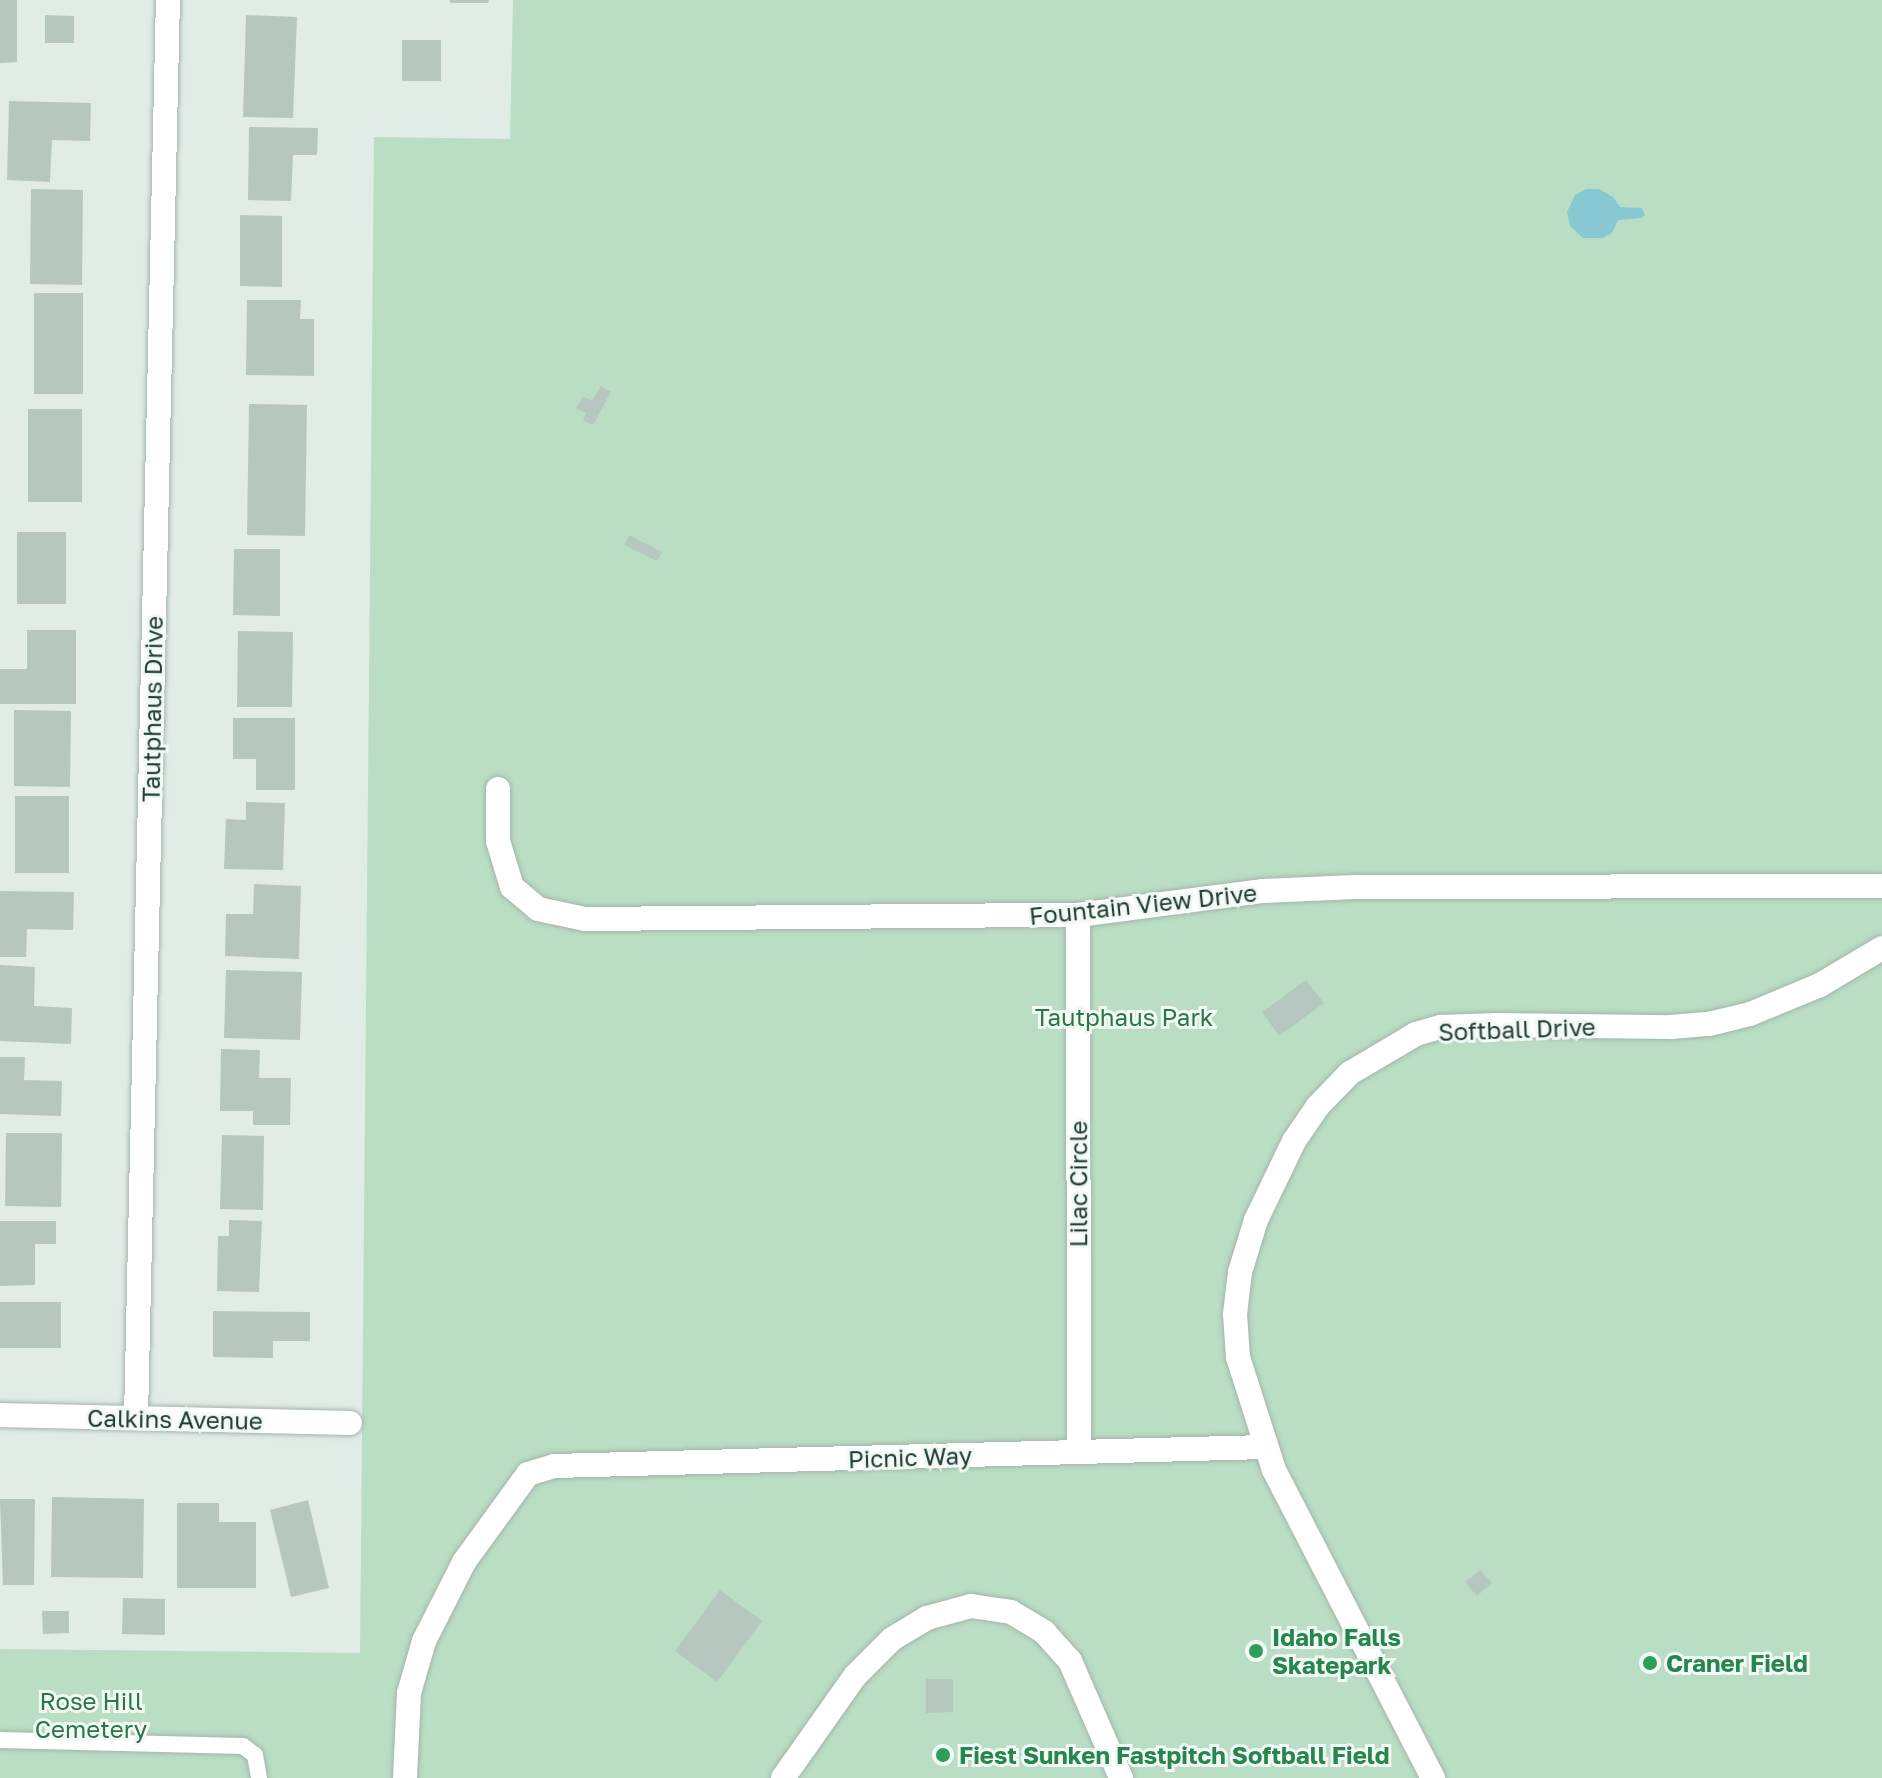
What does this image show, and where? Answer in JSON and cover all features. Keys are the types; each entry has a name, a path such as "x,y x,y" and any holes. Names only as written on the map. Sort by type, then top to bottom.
{"street":[{"name":"Tautphaus Drive","path":"136,1418 168,0"},
{"name":"Fountain View Drive","path":"498,789 498,841 512,887 538,909 585,919 1078,915 1263,891 1355,887 1882,886"},
{"name":"Lilac Circle","path":"1078,915 1079,1452"},
{"name":"Softball Drive","path":"1433,1778 1274,1470 1238,1357 1235,1314 1240,1272 1256,1220 1294,1141 1318,1106 1350,1073 1416,1034 1441,1027 1709,1024 1750,1014 1820,985 1882,948"},
{"name":"Calkins Avenue","path":"0,1415 350,1423"},
{"name":"Picnic Way","path":"405,1778 409,1693 424,1641 464,1562 528,1474 554,1466 1266,1447"},
{"path":"783,1778 855,1676 892,1639 927,1618 971,1606 1011,1612 1044,1632 1070,1661 1121,1778"}],"lane":[{"path":"0,1740 243,1746 255,1755 259,1778"}],"green space":[{"name":"Tautphaus Park","path":"513,0 1882,0 1882,1778 0,1778 0,1649 360,1653 374,137 510,139"}],"water":[{"path":"1586,189 1599,189 1613,197 1620,207 1642,208 1645,215 1618,220 1612,233 1602,238 1583,238 1570,226 1567,212 1575,195"}],"building":[{"path":"0,0 17,0 17,62 0,63"},
{"path":"450,0 489,0 488,3 450,3"},
{"path":"45,15 74,16 74,43 45,43"},
{"path":"246,15 297,17 293,118 243,117"},
{"path":"402,40 441,40 441,81 402,81"},
{"path":"9,101 91,103 90,141 52,140 50,182 7,180"},
{"path":"249,127 318,128 317,155 293,155 291,201 248,200"},
{"path":"31,189 83,190 82,285 30,284"},
{"path":"240,215 282,216 282,287 240,286"},
{"path":"34,293 83,293 83,394 34,394"},
{"path":"247,300 301,300 300,319 314,319 314,376 246,375"},
{"path":"601,386 611,392 593,425 583,420 586,413 576,408 583,396 592,401"},
{"path":"249,404 307,405 305,536 247,535"},
{"path":"28,409 82,409 82,502 28,502"},
{"path":"17,532 66,532 66,604 17,604"},
{"path":"629,535 662,552 657,561 624,545"},
{"path":"234,549 280,549 280,616 233,615"},
{"path":"27,630 76,630 76,704 0,704 0,669 27,669"},
{"path":"238,631 293,632 292,707 237,707"},
{"path":"14,710 71,711 70,787 14,786"},
{"path":"233,718 295,718 295,790 256,790 256,759 233,759"},
{"path":"15,796 69,796 69,873 15,873"},
{"path":"246,802 285,803 283,870 224,869 226,819 246,820"},
{"path":"254,884 301,886 299,959 225,956 226,914 253,914"},
{"path":"0,891 74,892 73,930 27,929 26,957 0,957"},
{"path":"0,965 35,967 34,1006 72,1008 71,1044 0,1041"},
{"path":"226,970 302,972 300,1040 224,1038"},
{"path":"1306,980 1324,1003 1279,1036 1262,1012"},
{"path":"221,1049 260,1050 259,1078 291,1078 290,1125 253,1125 253,1111 220,1111"},
{"path":"0,1057 25,1057 24,1080 62,1081 61,1116 0,1114"},
{"path":"6,1133 62,1133 61,1207 5,1206"},
{"path":"222,1135 264,1136 263,1210 220,1209"},
{"path":"229,1220 262,1221 259,1292 217,1291 218,1236 229,1236"},
{"path":"0,1221 56,1221 56,1244 35,1244 35,1285 0,1286"},
{"path":"0,1302 61,1302 61,1348 0,1348"},
{"path":"213,1311 310,1312 310,1341 273,1341 273,1358 213,1357"},
{"path":"52,1497 144,1499 143,1578 51,1577"},
{"path":"0,1499 35,1499 34,1585 3,1585"},
{"path":"308,1500 329,1588 291,1597 270,1510"},
{"path":"177,1503 219,1503 219,1522 256,1522 256,1588 177,1588"},
{"path":"1480,1570 1492,1583 1477,1596 1465,1582"},
{"path":"720,1590 762,1621 717,1682 675,1651"},
{"path":"123,1598 165,1599 165,1635 122,1634"},
{"path":"42,1611 69,1611 69,1633 43,1634"},
{"path":"926,1679 953,1679 953,1712 926,1713"}],"place":[{"name":"Idaho Falls Skatepark","path":"1256,1651"},
{"name":"Craner Field","path":"1650,1663"},
{"name":"Fiest Sunken Fastpitch Softball Field","path":"943,1755"}],"park label":[{"name":"Rose Hill Cemetery","path":"91,1715"}]}
